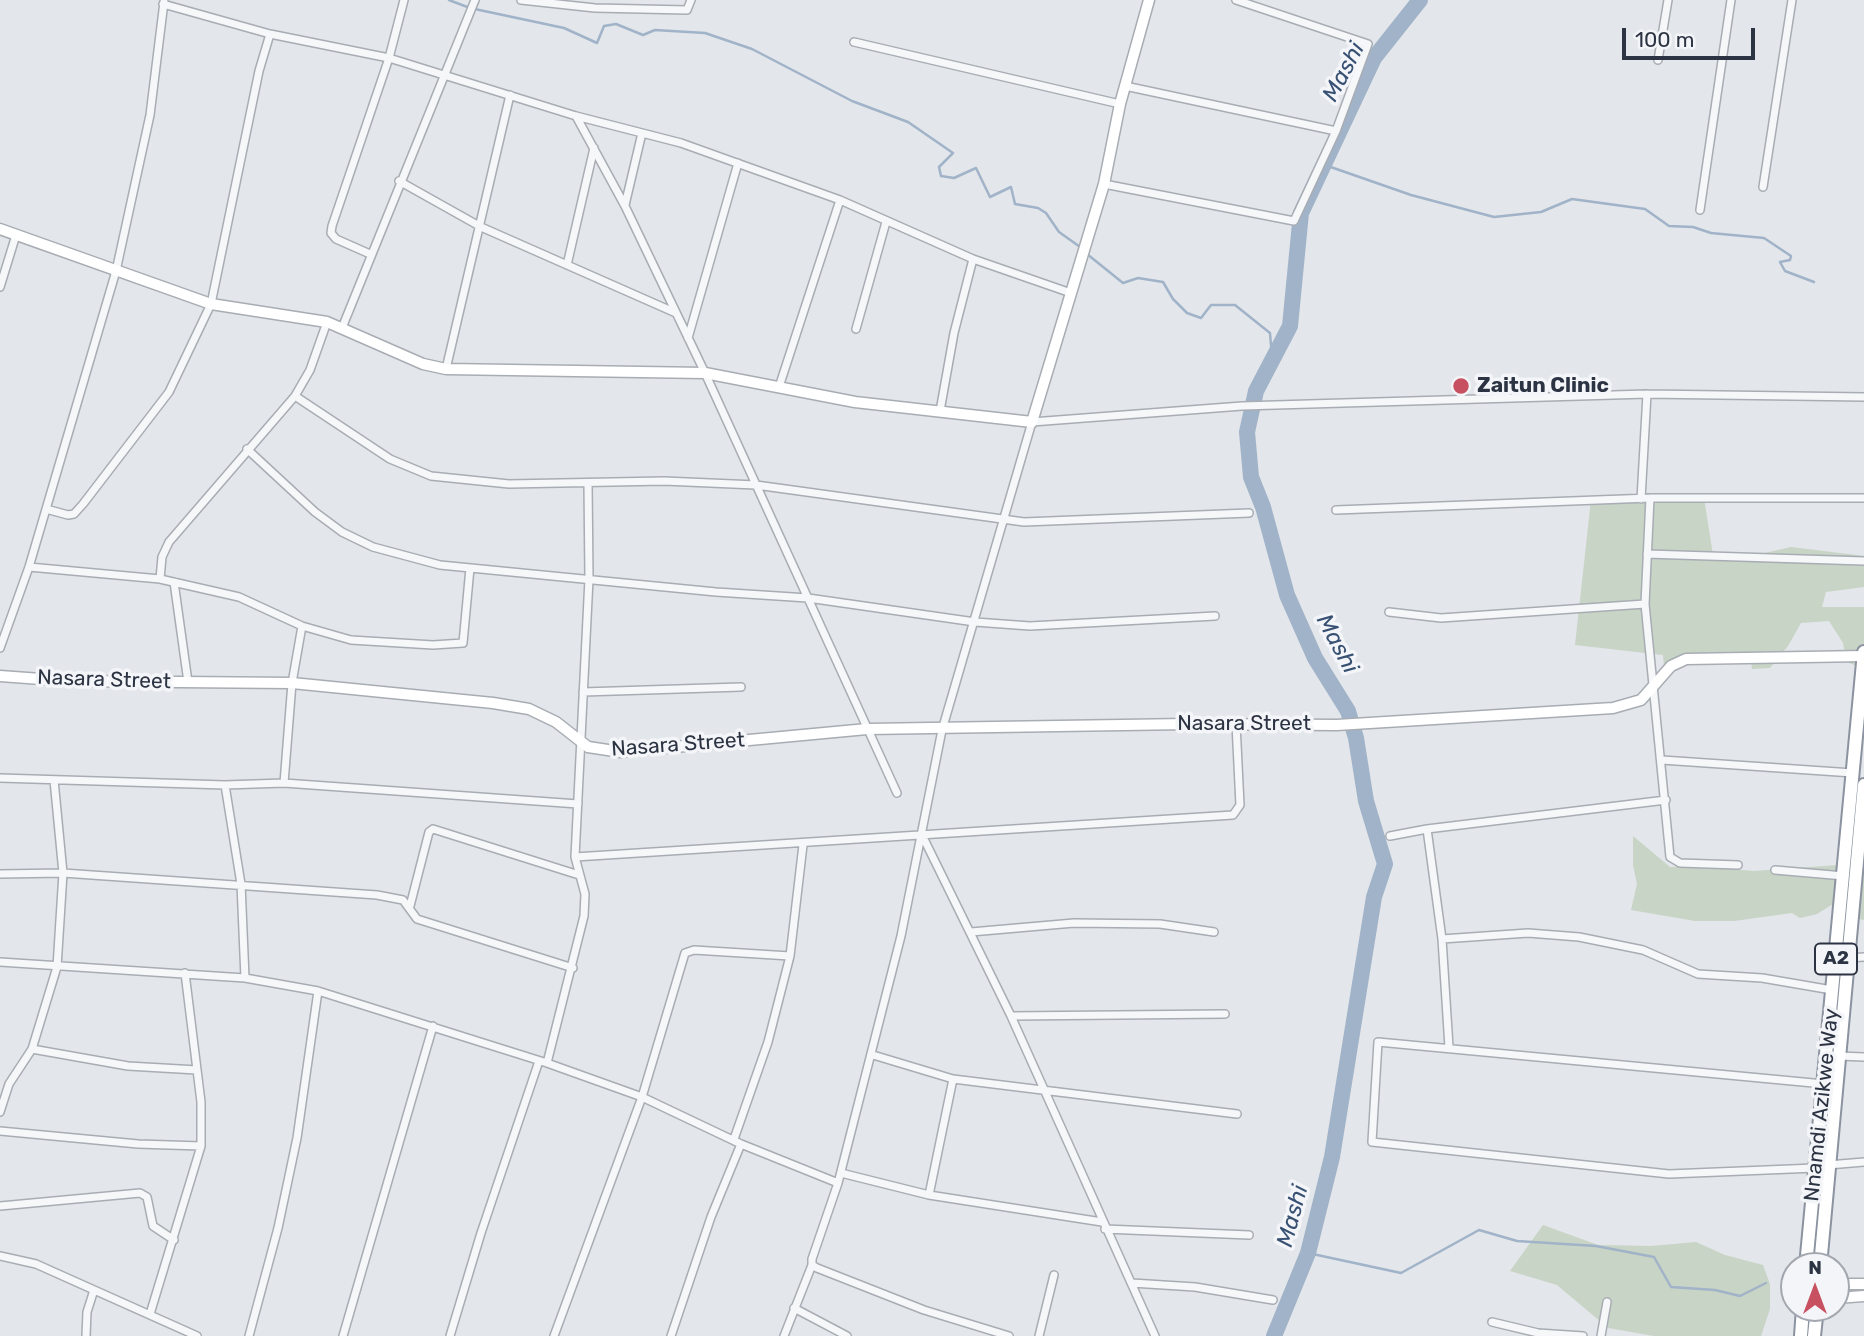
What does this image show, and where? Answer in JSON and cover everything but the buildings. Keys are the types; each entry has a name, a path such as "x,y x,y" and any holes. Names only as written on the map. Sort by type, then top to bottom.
{"highway":[{"name":"Nnamdi Azikwe Way","path":"1807,1252 1864,654"},
{"name":"Nnamdi Azikwe Way","path":"1821,1252 1848,958 1861,854 1864,785"}],"street":[{"path":"370,254 336,239 331,233 389,58 404,0"},
{"path":"342,328 399,181 475,0"},
{"path":"520,0 595,8 688,10 691,0"},
{"path":"784,1336 812,1265 838,1184 873,1055 942,730 975,622 1001,521 1104,184 1120,104 1146,0"},
{"path":"1104,184 1294,221 1336,131 1368,44 1236,0"},
{"path":"1658,60 1668,0"},
{"path":"1700,210 1731,0"},
{"path":"1763,187 1792,0"},
{"path":"0,648 29,567 116,271 150,116 164,2 270,34 389,58 738,163 840,200 973,259 1071,293"},
{"path":"46,509 68,515 74,514 83,504 169,392 211,304 259,71 270,34"},
{"path":"853,41 1120,104"},
{"path":"1125,86 1336,131"},
{"path":"446,369 510,95"},
{"path":"576,116 625,206 705,373 897,793"},
{"path":"625,206 642,133"},
{"path":"567,265 594,148"},
{"path":"688,338 738,163"},
{"path":"399,181 481,227 676,313"},
{"path":"779,387 840,200"},
{"path":"856,329 886,222"},
{"path":"0,229 211,304 327,322 423,364 446,369 705,373 855,402 1032,422 1242,406 1647,394 1864,397"},
{"path":"0,287 16,235"},
{"path":"940,411 954,333 973,259"},
{"path":"160,579 162,557 169,541 295,396 310,370 327,322"},
{"path":"1641,499 1647,394"},
{"path":"295,396 390,459 431,476 509,484 588,482 756,485 1001,521 1075,523 1249,513"},
{"path":"247,449 314,512 342,532 373,547 440,565 808,598 975,622 1030,626 1215,616"},
{"path":"450,1336 481,1233 543,1062 573,968 584,916 585,894 575,857 589,579 588,482"},
{"path":"1650,498 1645,604 1673,861 1738,865"},
{"path":"1336,510 1650,498 1864,498"},
{"path":"1647,554 1864,561"},
{"path":"29,567 174,582 239,597 302,626 351,640 458,645 463,643 466,634 470,568"},
{"path":"174,582 188,682"},
{"path":"1389,612 1441,618 1645,604"},
{"path":"284,783 292,682 302,626"},
{"name":"Nasara Street","path":"0,676 68,681 292,682 529,709 556,722 580,742 603,751 621,752 867,729 1337,725 1628,706 1641,700 1671,666 1686,659 1864,654"},
{"path":"583,692 741,687"},
{"path":"575,857 803,845 1233,815 1240,806 1236,724"},
{"path":"1662,760 1854,773"},
{"path":"0,778 225,785 284,783 578,804"},
{"path":"0,1112 9,1084 32,1049 57,967 63,873 54,780"},
{"path":"225,785 241,884 245,978"},
{"path":"1390,836 1427,829 1666,800"},
{"path":"410,906 429,832 433,829 579,875"},
{"path":"1427,829 1443,939 1449,1047"},
{"path":"921,835 1011,1016 1155,1336"},
{"path":"671,1336 768,1042 790,956 803,845"},
{"path":"1775,870 1844,876"},
{"path":"0,874 63,873 377,895 403,900 417,919 573,968"},
{"path":"971,932 1074,923 1160,924 1214,932"},
{"path":"1443,939 1528,933 1579,937 1643,950 1698,974 1762,978 1833,990"},
{"path":"554,1336 642,1097 685,953 694,950 790,956"},
{"path":"1848,958 1864,957"},
{"path":"0,962 245,978 318,991 433,1026 642,1097 737,1142 838,1184"},
{"path":"150,1314 201,1146 197,1070 185,973"},
{"path":"248,1336 278,1228 297,1138 318,991"},
{"path":"1011,1016 1226,1014"},
{"path":"343,1336 433,1026"},
{"path":"1815,1168 1669,1174 1372,1142 1378,1042 1824,1084"},
{"path":"32,1049 128,1066 197,1070"},
{"path":"873,1055 953,1079 1237,1114"},
{"path":"1839,1056 1864,1057"},
{"path":"929,1195 953,1079"},
{"path":"0,1131 138,1144 201,1146"},
{"path":"1828,1165 1864,1162"},
{"path":"841,1173 929,1195 1103,1225 1249,1234"},
{"path":"0,1206 139,1193 147,1197 153,1226 174,1240"},
{"path":"0,1256 36,1264 197,1336"},
{"path":"812,1265 924,1310 1009,1336"},
{"path":"1039,1336 1054,1275"},
{"path":"1132,1283 1195,1287 1273,1300"},
{"path":"86,1336 87,1312 94,1290"},
{"path":"1601,1336 1607,1302"},
{"path":"794,1308 848,1336"},
{"path":"1492,1322 1537,1334 1583,1336"}],"green space":[{"path":"1704,498 1713,555 1738,559 1791,547 1864,556 1864,587 1826,592 1822,607 1864,607 1864,669 1847,662 1843,643 1829,621 1801,623 1788,646 1770,668 1752,669 1751,660 1664,666 1663,655 1575,645 1591,500"},
{"path":"1633,836 1670,867 1695,866 1754,871 1852,864 1864,867 1864,920 1841,915 1838,901 1817,914 1800,918 1792,913 1734,921 1695,921 1631,910 1637,884 1633,865"},
{"path":"1543,1225 1598,1245 1651,1246 1696,1242 1725,1255 1763,1265 1770,1284 1770,1309 1761,1336 1654,1336 1608,1328 1557,1285 1510,1271"}],"waterway":[{"path":"449,0 470,8 564,28 597,43 604,26 616,24 643,35 655,30 705,33 752,49 852,101 908,122 953,153 939,167 941,176 954,178 976,168 990,197 1011,187 1015,204 1038,208 1046,213 1059,232 1083,249"},
{"name":"Mashi","path":"1274,1336 1308,1253 1332,1157 1374,897 1385,864 1366,801 1356,738 1348,711 1315,658 1287,595 1263,507 1251,477 1247,432 1256,391 1290,326 1301,213 1374,58 1420,0"},
{"path":"1325,165 1411,195 1494,217 1541,212 1572,199 1645,209 1669,226 1764,238 1791,256 1790,260 1780,262 1785,271 1814,282"},
{"path":"1087,254 1123,283 1138,278 1163,282 1173,299 1187,313 1201,318 1211,305 1235,305 1270,333 1272,357"},
{"path":"1308,1253 1401,1273 1479,1230 1517,1241 1596,1246 1654,1257 1671,1287 1715,1290 1740,1296 1766,1283"}],"place":[{"name":"Zaitun Clinic","path":"1461,386"}]}
